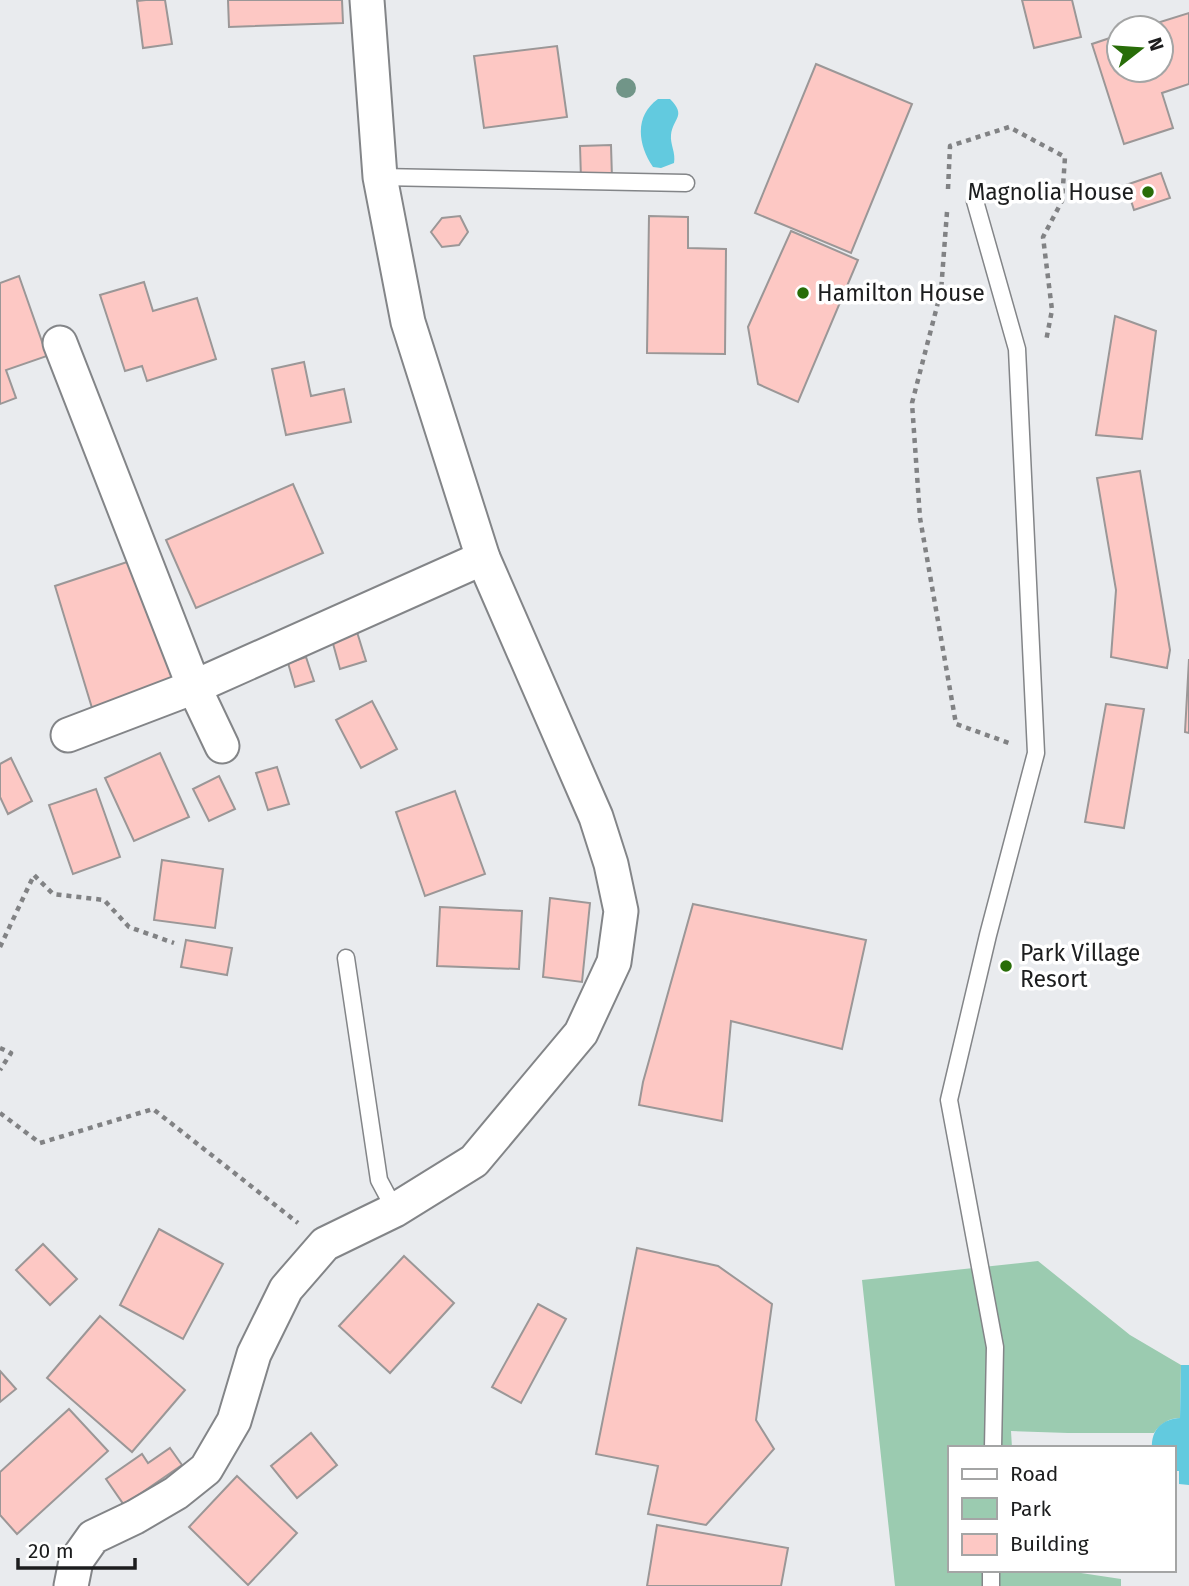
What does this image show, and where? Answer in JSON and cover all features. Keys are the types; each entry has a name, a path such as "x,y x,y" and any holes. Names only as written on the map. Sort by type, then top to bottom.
{"street":[{"path":"71,1586 76,1561 93,1537 166,1499 206,1469 234,1421 254,1354 286,1289 325,1244 395,1210 474,1161 581,1033 614,962 621,911 611,864 596,817 483,558 408,321 380,177 367,0"},
{"path":"60,343 194,687 222,746"},
{"path":"68,735 194,687 483,558"}],"lane":[{"path":"380,177 686,183"},
{"path":"975,201 1017,349 1036,753 949,1100 995,1347 993,1446"},
{"path":"346,958 379,1180 395,1210"}],"path":[{"path":"948,192 950,146 1009,127 1065,157 1062,201 1043,237 1052,310"},
{"path":"947,204 941,291 912,403 920,518 956,724 1036,753"},
{"path":"0,947 34,875 53,894 104,900 129,927 174,943"},
{"path":"0,1048 11,1053 0,1070"},
{"path":"0,1113 40,1143 153,1109 325,1244"}],"green space":[{"path":"1038,1261 1130,1335 1181,1365 1180,1418 1165,1422 1154,1433 1011,1431 1012,1446 948,1446 948,1572 1074,1572 1121,1579 1121,1586 895,1586 862,1280"}],"water":[{"path":"658,99 670,99 678,109 671,135 674,163 661,168 653,167 648,158 641,131 645,114"},
{"path":"1181,1365 1189,1365 1189,1485 1179,1484 1179,1471 1175,1471 1175,1446 1152,1446 1159,1426 1168,1420 1180,1418"}],"building":[{"path":"165,0 172,44 143,48 137,1"},
{"path":"228,0 342,0 343,23 229,27"},
{"path":"1022,0 1072,0 1081,37 1034,48"},
{"path":"1189,13 1189,84 1162,93 1173,128 1124,144 1092,44 1105,40 1105,84 1175,84 1175,17"},
{"path":"557,46 567,117 484,128 474,56"},
{"path":"816,64 912,104 851,253 755,213"},
{"path":"611,145 612,178 581,179 580,146"},
{"name":"Magnolia House","path":"1161,173 1170,198 1134,210 1126,185"},
{"path":"460,216 468,232 459,245 442,247 431,232 442,218"},
{"path":"649,216 688,217 688,248 726,249 725,354 647,353"},
{"name":"Hamilton House","path":"791,231 858,260 798,402 758,384 748,327"},
{"path":"19,276 47,356 6,370 16,398 0,404 0,283"},
{"path":"144,282 153,311 197,298 216,359 147,381 142,366 125,371 100,295"},
{"path":"1115,316 1156,331 1142,439 1096,435"},
{"path":"304,362 311,396 344,389 351,422 286,435 272,369"},
{"path":"1140,471 1170,650 1167,668 1111,657 1116,590 1097,478"},
{"path":"293,484 323,553 196,608 166,540"},
{"path":"139,558 175,680 92,708 55,586"},
{"path":"357,632 366,661 340,669 332,640"},
{"path":"306,657 314,681 295,687 288,663"},
{"path":"1189,659 1189,733 1185,732"},
{"path":"372,701 397,749 361,768 336,720"},
{"path":"1106,704 1144,709 1124,828 1085,822"},
{"path":"160,753 189,817 134,841 105,778"},
{"path":"11,758 32,801 8,814 0,797 0,764"},
{"path":"277,767 289,804 268,810 256,773"},
{"path":"219,776 235,809 209,821 193,789"},
{"path":"96,789 120,857 73,874 49,805"},
{"path":"455,791 485,874 425,896 396,812"},
{"path":"162,860 223,869 215,928 154,920"},
{"path":"550,898 590,903 582,982 543,977"},
{"path":"693,904 866,940 842,1049 731,1021 722,1121 639,1105 643,1082"},
{"path":"440,907 522,911 519,969 437,966"},
{"path":"186,940 232,948 227,975 181,967"},
{"path":"159,1229 223,1264 183,1339 120,1305"},
{"path":"43,1244 77,1279 50,1305 16,1270"},
{"path":"637,1248 718,1266 772,1304 756,1420 774,1449 706,1525 648,1514 658,1466 596,1454"},
{"path":"404,1256 454,1303 390,1373 339,1326"},
{"path":"538,1304 566,1319 521,1403 492,1387"},
{"path":"100,1316 185,1390 132,1452 47,1378"},
{"path":"0,1371 16,1389 0,1402"},
{"path":"69,1409 108,1451 17,1534 0,1515 0,1472"},
{"path":"311,1433 337,1465 297,1498 271,1466"},
{"path":"170,1448 182,1465 124,1505 106,1479 142,1454 148,1463"},
{"path":"237,1476 297,1533 248,1585 189,1527"},
{"path":"657,1525 788,1548 781,1586 647,1586"}],"place":[{"name":"Magnolia House","path":"1148,192"},
{"name":"Hamilton House","path":"803,293"},
{"name":"Park Village Resort","path":"1006,966"}]}
